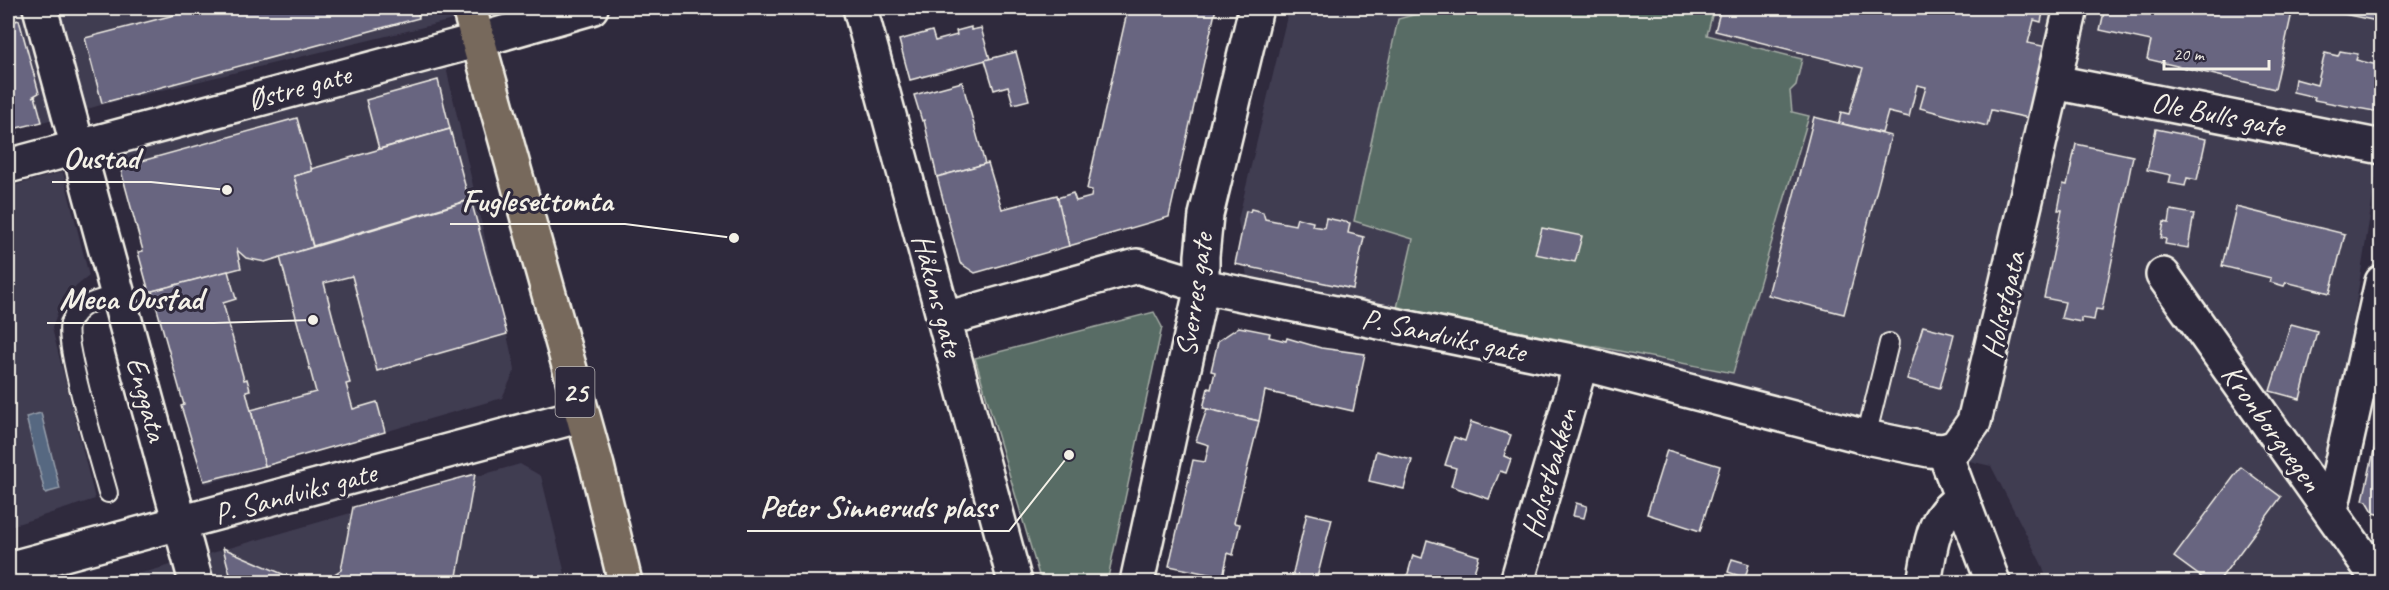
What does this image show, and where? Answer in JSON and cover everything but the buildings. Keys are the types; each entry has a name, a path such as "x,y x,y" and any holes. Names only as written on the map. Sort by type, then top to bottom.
{"highway":[{"name":"25","path":"469,8 582,415 625,582"}],"street":[{"name":"Enggata","path":"40,8 196,582"},
{"name":"Østre gate","path":"8,166 591,8"},
{"name":"Håkons gate","path":"860,8 1015,582"},
{"name":"Sverres gate","path":"1137,582 1202,286 1206,215 1256,8"},
{"name":"Holsetgata","path":"1944,451 1956,447 1974,422 2071,8"},
{"name":"Ole Bulls gate","path":"2054,82 2382,147"},
{"name":"P. Sandviks gate","path":"945,319 1137,266 1202,286 1581,363 1866,437 1944,451"},
{"name":"Kronborgvegen","path":"2163,275 2380,582"},
{"path":"2331,510 2382,282"},
{"name":"Holsetbakken","path":"1517,582 1581,363"},
{"name":"P. Sandviks gate","path":"8,569 582,415"},
{"path":"1944,451 1993,582"},
{"path":"1924,582 1938,519 1948,507 1962,499"}],"lane":[{"path":"108,493 71,350 69,325 81,306 119,294"},
{"path":"1866,437 1888,344"}],"shaded area":[{"path":"8,8 502,8 101,105 8,132"},
{"path":"1289,8 2381,8 2381,145 2325,501 2367,582 2048,582 2041,563 1991,466 1250,296 1238,220"},
{"path":"443,54 515,370 502,398 205,484 121,153"},
{"path":"63,172 89,276 63,297 52,328 95,499 8,527 8,187"},
{"path":"520,464 541,476 567,582 96,582 150,571"}],"green space":[{"path":"1439,8 1714,8 1707,35 1802,59 1796,85 1790,91 1792,112 1809,116 1733,373 1397,308 1413,239 1354,221 1398,19"},
{"path":"1154,312 1162,327 1107,582 1041,582 975,358"}],"water":[{"path":"41,413 60,489 45,493 26,417"}],"place":[{"name":"Oustad","path":"227,190"},
{"name":"Fuglesettomta","path":"734,238"},
{"name":"Meca Oustad","path":"313,320"},
{"name":"Peter Sinneruds plass","path":"1069,455"}]}
